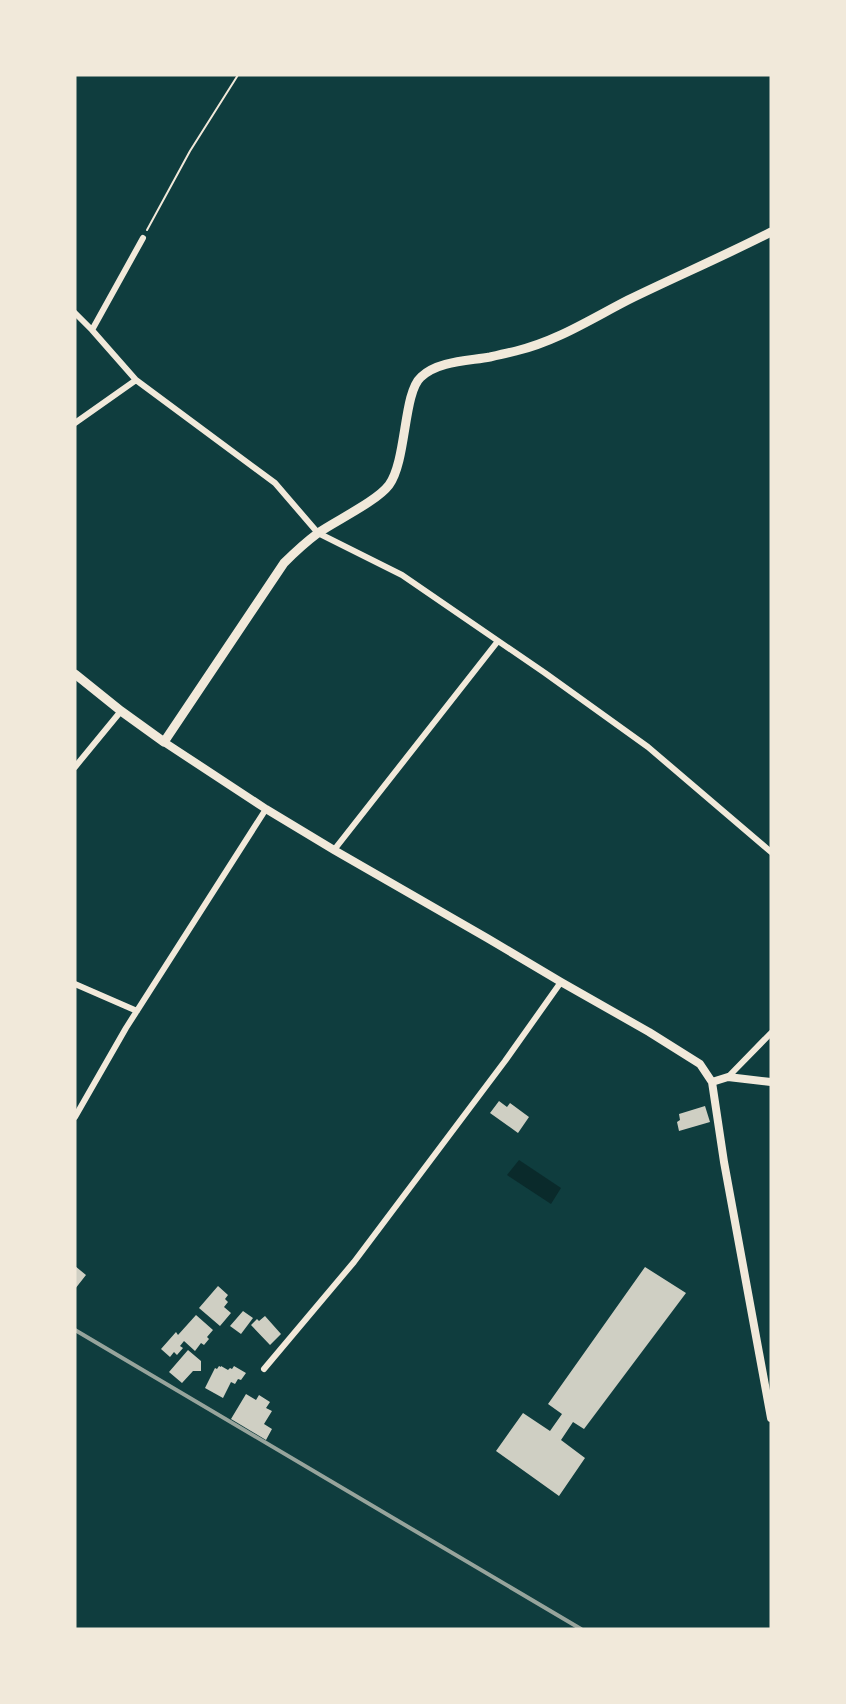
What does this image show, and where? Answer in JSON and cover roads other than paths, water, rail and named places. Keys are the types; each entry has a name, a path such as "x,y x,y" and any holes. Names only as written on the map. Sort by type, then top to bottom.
{"main road":[{"path":"75,674 164,742 284,563 318,533 376,496 389,485 396,472 413,391 419,378 431,369 531,347 571,331 628,300 771,232"}],"street":[{"path":"92,330 143,237"},
{"path":"75,313 136,380 275,483 318,533 402,575 498,641 648,747 771,852"},
{"path":"75,423 136,380"},
{"path":"334,850 498,641"},
{"path":"75,767 121,711"},
{"path":"164,742 266,809 334,850 649,1032 700,1064 712,1082 724,1162 771,1418"},
{"path":"75,1116 137,1011 266,809"},
{"path":"264,1369 354,1262 505,1061 561,982"},
{"path":"75,984 137,1011"},
{"path":"728,1077 771,1033"},
{"path":"712,1082 728,1077 771,1082"}],"water":[{"path":"519,1160 561,1188 551,1204 507,1175"}],"railway":[{"path":"75,1330 581,1629"}]}
